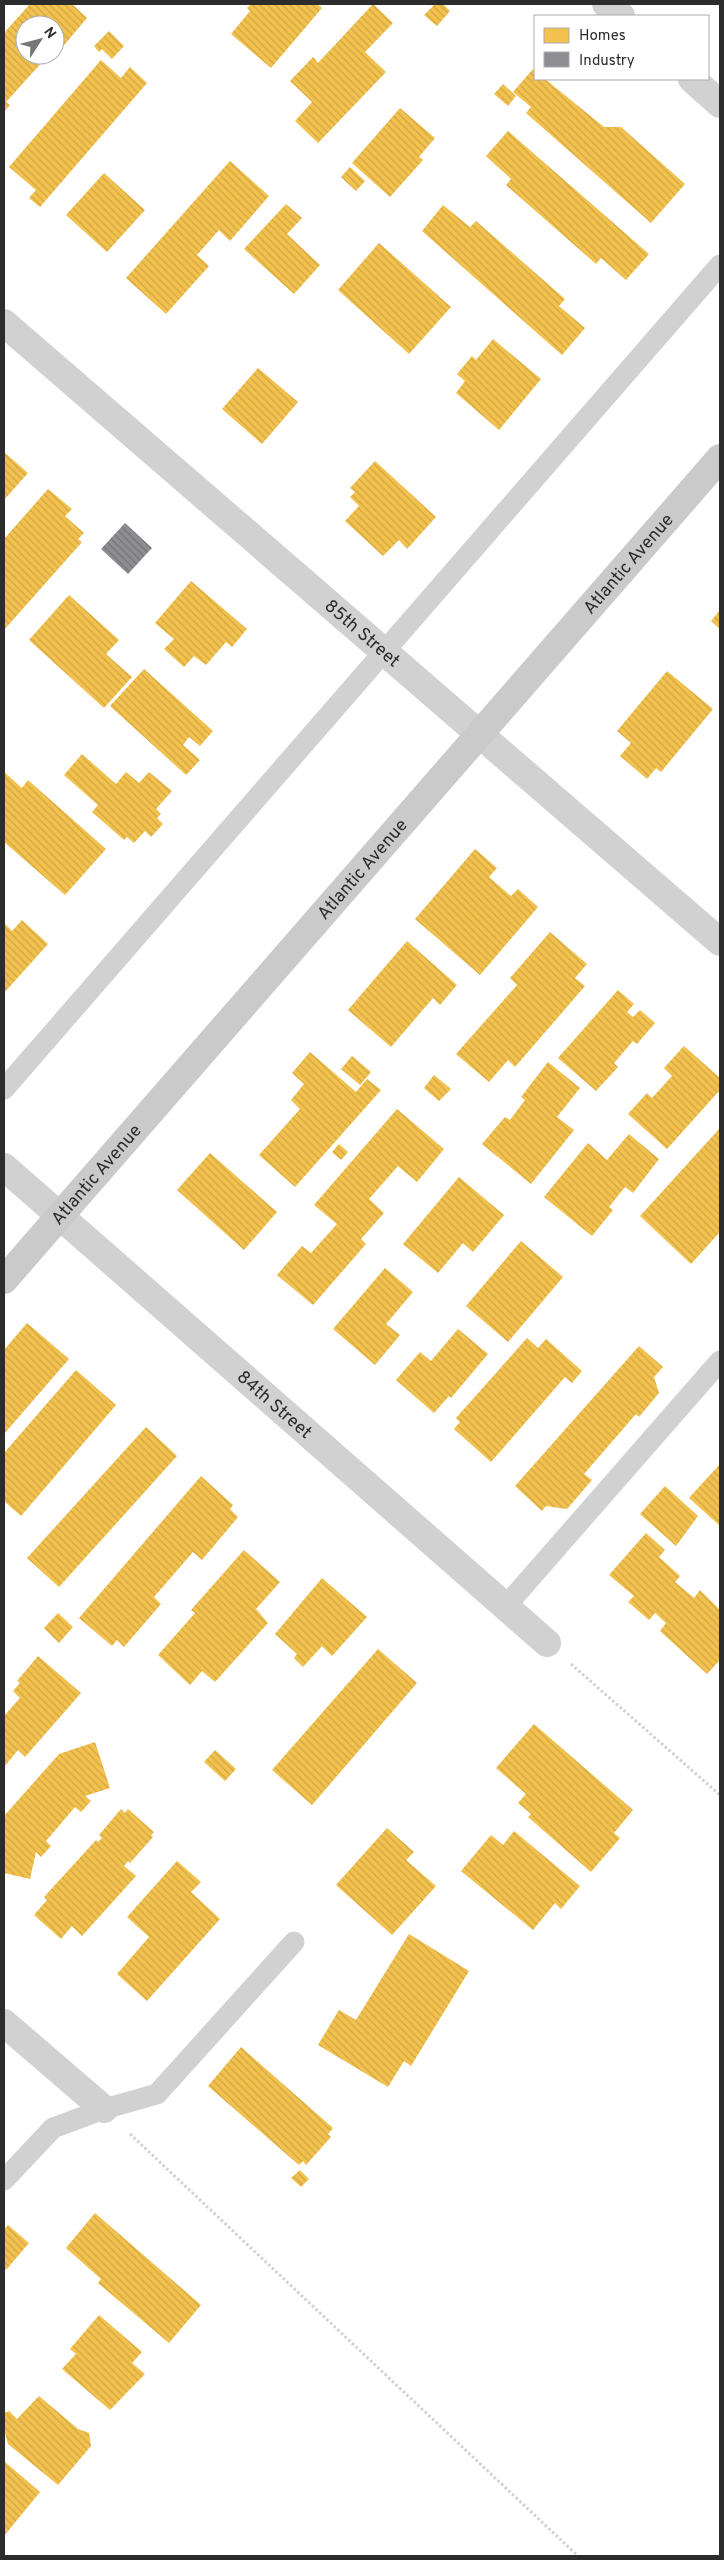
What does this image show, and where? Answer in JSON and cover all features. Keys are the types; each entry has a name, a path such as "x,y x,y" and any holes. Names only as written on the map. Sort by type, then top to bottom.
{"street":[{"path":"606,4 620,15"},
{"path":"693,80 720,104"},
{"name":"85th Street","path":"4,323 720,942"},
{"name":"Atlantic Avenue","path":"4,1280 720,458"},
{"name":"84th Street","path":"4,1167 546,1643"},
{"path":"4,2023 104,2109"}],"lane":[{"path":"4,1089 720,265"},
{"path":"505,1607 720,1361"},
{"path":"4,2180 52,2128 104,2109 157,2094 294,1942"}],"path":[{"path":"546,1643 720,1794"},
{"path":"104,2109 578,2556"}],"building: Homes":[{"path":"30,4 72,4 87,18 65,44 65,15 20,15"},
{"path":"251,4 320,4 318,5 322,8 271,68 231,34 250,11 247,8"},
{"path":"373,4 393,23 365,52 386,72 318,143 295,121 312,102 290,81 313,57 318,63"},
{"path":"435,4 443,4 450,11 437,26 424,15"},
{"path":"15,21 15,65 40,65 6,102 10,105 4,112 4,33"},
{"path":"109,31 124,46 112,59 102,49 99,52 94,46"},
{"path":"101,60 121,78 130,67 147,83 40,207 29,198 36,190 9,167"},
{"path":"533,69 534,80 546,80 604,127 621,127 685,184 651,223 526,113 531,107 513,92"},
{"path":"503,84 516,96 508,106 494,94"},
{"path":"400,108 435,138 419,157 423,160 390,197 352,163"},
{"path":"508,131 649,254 626,280 601,258 596,264 506,185 511,179 486,156"},
{"path":"230,161 269,196 230,241 219,230 197,255 209,266 166,314 126,278"},
{"path":"350,167 365,181 356,191 341,177"},
{"path":"104,173 145,210 107,252 66,215"},
{"path":"286,204 302,218 287,234 320,265 294,294 244,249"},
{"path":"443,205 470,227 476,221 565,299 559,306 585,328 562,355 422,231"},
{"path":"379,243 451,307 409,354 338,290"},
{"path":"493,339 541,379 499,430 456,393 465,381 457,374 472,356 476,360"},
{"path":"258,368 298,402 262,444 222,409"},
{"path":"4,452 28,473 4,500"},
{"path":"375,461 436,517 407,549 399,540 383,556 345,521 359,506 350,497 355,492 350,488"},
{"path":"48,489 72,509 65,516 84,533 78,539 82,542 4,630 4,539"},
{"path":"191,581 247,629 232,647 226,642 206,665 194,656 184,667 164,649 174,639 155,623"},
{"path":"69,595 119,640 106,654 132,677 104,708 29,640"},
{"path":"720,610 720,629 711,621"},
{"path":"144,669 213,731 200,746 189,737 183,745 200,760 186,775 110,706"},
{"path":"667,671 713,709 661,772 656,768 647,779 620,756 631,743 617,731"},
{"path":"82,754 116,784 126,772 139,783 149,772 172,791 156,809 161,814 157,818 163,824 151,837 145,831 134,843 127,837 124,840 92,812 98,805 64,775"},
{"path":"4,772 22,788 28,780 106,849 65,895 4,842"},
{"path":"475,849 497,868 489,877 511,896 518,889 538,907 480,975 415,919"},
{"path":"22,920 48,944 4,993 4,923 12,931"},
{"path":"550,932 587,964 575,978 585,986 515,1067 508,1060 489,1082 456,1054 517,985 510,978"},
{"path":"407,941 457,985 440,1005 433,998 391,1047 348,1010"},
{"path":"618,990 634,1004 627,1012 633,1017 640,1010 655,1023 637,1044 633,1041 614,1063 618,1067 596,1091 558,1058"},
{"path":"684,1046 720,1078 720,1090 667,1149 628,1114 647,1093 652,1098 672,1076 664,1068"},
{"path":"310,1052 356,1092 367,1079 381,1090 295,1187 259,1155 300,1109 291,1100 304,1084 292,1073"},
{"path":"352,1056 371,1072 360,1085 341,1069"},
{"path":"548,1062 580,1088 557,1117 574,1130 531,1184 482,1144 505,1117 510,1120 525,1100 521,1097"},
{"path":"434,1075 451,1089 439,1101 424,1088"},
{"path":"397,1109 444,1149 417,1182 398,1166 369,1199 384,1213 361,1239 366,1244 313,1305 277,1275 302,1246 311,1253 337,1224 314,1205"},
{"path":"720,1128 720,1232 691,1264 640,1216"},
{"path":"629,1134 659,1159 633,1193 625,1187 609,1207 613,1210 592,1236 544,1197 588,1143 607,1160"},
{"path":"339,1144 348,1152 341,1160 332,1152"},
{"path":"210,1153 277,1212 244,1250 177,1190"},
{"path":"459,1177 504,1215 473,1252 463,1243 438,1273 403,1244"},
{"path":"521,1241 563,1277 508,1342 466,1306"},
{"path":"385,1268 413,1292 386,1324 400,1335 375,1365 333,1329"},
{"path":"27,1323 69,1359 4,1434 4,1350"},
{"path":"458,1329 488,1354 451,1398 449,1396 434,1413 396,1380 420,1352 431,1361"},
{"path":"527,1338 538,1348 546,1339 582,1371 572,1383 565,1377 491,1462 454,1429 460,1422 456,1418"},
{"path":"639,1346 663,1367 654,1377 659,1393 639,1417 636,1414 584,1474 592,1480 567,1509 546,1506 542,1511 515,1486"},
{"path":"76,1370 116,1405 21,1516 4,1501 4,1453"},
{"path":"146,1427 177,1456 59,1587 27,1558"},
{"path":"720,1464 720,1526 689,1498"},
{"path":"201,1476 233,1505 230,1509 238,1517 202,1560 193,1552 154,1597 161,1604 124,1647 117,1640 112,1646 79,1618"},
{"path":"665,1486 698,1516 676,1546 640,1514"},
{"path":"646,1533 665,1550 659,1557 680,1576 675,1582 694,1598 700,1590 720,1610 720,1663 719,1661 707,1674 660,1631 666,1623 655,1613 649,1620 628,1602 634,1596 609,1575"},
{"path":"244,1550 280,1582 256,1609 268,1623 215,1682 202,1671 190,1685 158,1655 195,1613 191,1610"},
{"path":"322,1578 367,1617 332,1656 322,1646 303,1667 294,1658 297,1654 275,1634"},
{"path":"58,1613 73,1627 59,1643 44,1628"},
{"path":"378,1649 417,1683 312,1805 272,1770"},
{"path":"38,1656 81,1693 25,1757 18,1750 4,1767 4,1716 20,1698 13,1691 20,1683 17,1681"},
{"path":"534,1724 633,1810 614,1833 620,1838 591,1872 528,1817 531,1814 518,1803 526,1794 496,1768"},
{"path":"95,1742 110,1788 85,1796 91,1801 81,1812 75,1807 46,1841 51,1846 41,1857 36,1852 30,1879 4,1873 4,1816 59,1754"},
{"path":"215,1750 236,1769 225,1781 204,1762"},
{"path":"121,1809 125,1813 128,1809 154,1832 151,1835 153,1837 130,1863 128,1861 124,1866 136,1876 82,1936 72,1926 61,1939 34,1915 47,1900 44,1897 96,1840 98,1842 102,1838 99,1835"},
{"path":"387,1828 414,1852 406,1860 436,1886 392,1935 336,1885"},
{"path":"514,1831 580,1886 561,1909 555,1903 533,1930 461,1871 491,1835 503,1845"},
{"path":"177,1861 201,1882 191,1892 220,1919 147,2001 117,1974 149,1937 127,1917"},
{"path":"409,1934 469,1971 411,2066 404,2061 388,2087 318,2045 339,2010 356,2020"},
{"path":"241,2047 333,2128 328,2134 331,2137 306,2165 303,2161 299,2165 208,2086"},
{"path":"300,2170 309,2179 301,2187 291,2178"},
{"path":"95,2213 201,2305 169,2343 98,2283 101,2279 66,2248"},
{"path":"8,2225 29,2243 6,2270 4,2268 4,2230"},
{"path":"99,2315 142,2352 132,2363 145,2374 110,2410 62,2369 76,2354 70,2349"},
{"path":"39,2396 78,2429 89,2433 91,2446 58,2485 8,2444 4,2429 4,2413 9,2411 17,2419"},
{"path":"4,2461 40,2492 4,2536"}],"building: Industry":[{"path":"125,523 152,548 128,574 101,549"}]}
